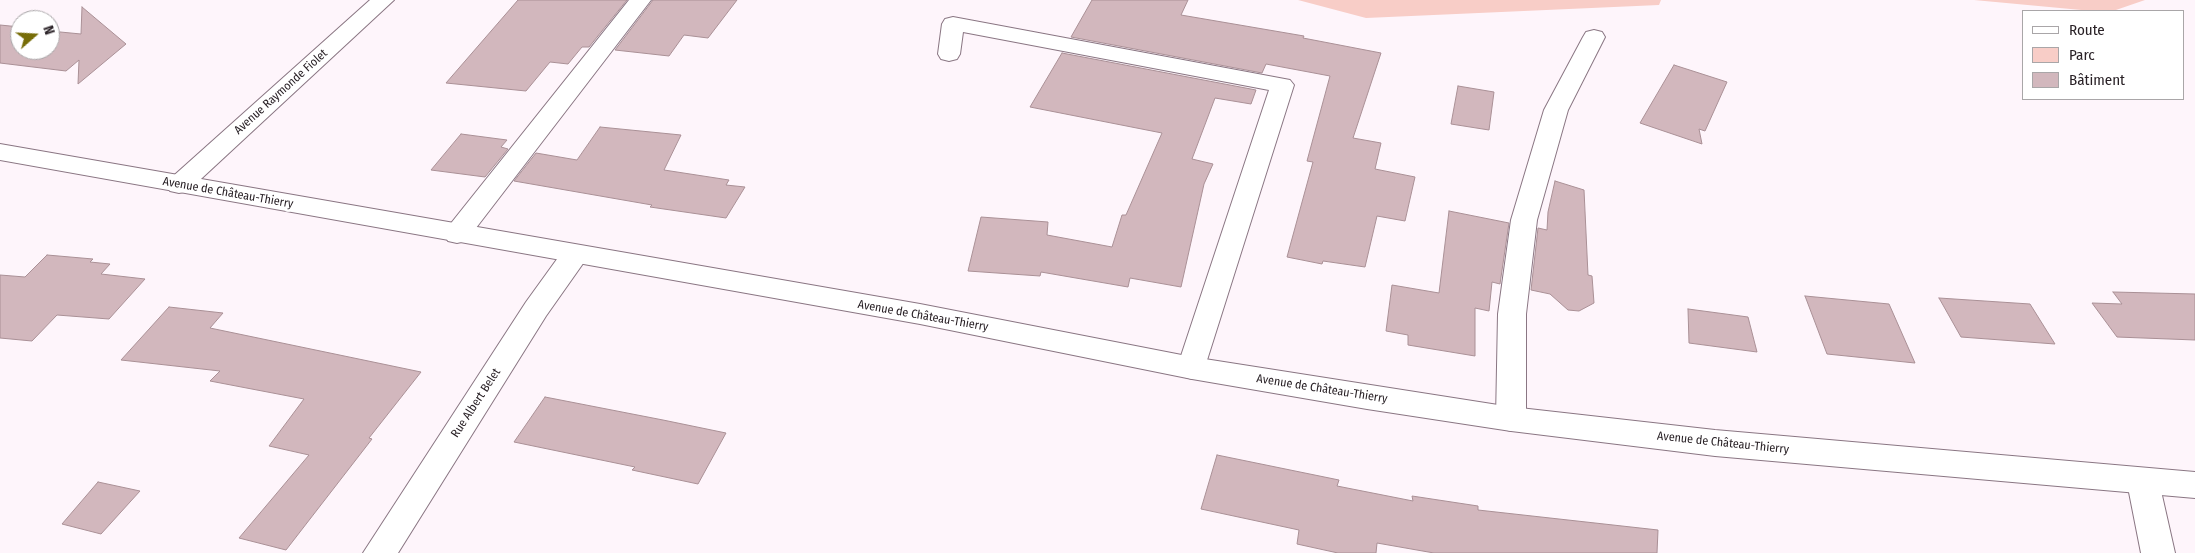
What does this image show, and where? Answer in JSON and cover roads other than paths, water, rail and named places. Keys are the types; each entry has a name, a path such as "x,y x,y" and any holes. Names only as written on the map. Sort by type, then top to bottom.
{"street":[{"name":"Avenue Raymonde Fiolet","path":"179,185 383,0"},
{"path":"457,234 640,0"},
{"path":"948,54 953,24 1282,85 1192,368"},
{"path":"1510,419 1512,314 1524,220 1556,110 1594,37"},
{"name":"Avenue de Château-Thierry","path":"0,152 576,255 920,314 1192,368 1510,419 1715,443 2143,482 2195,485"},
{"name":"Rue Albert Belet","path":"380,553 536,309 576,255"},
{"path":"2143,482 2158,553"}]}
